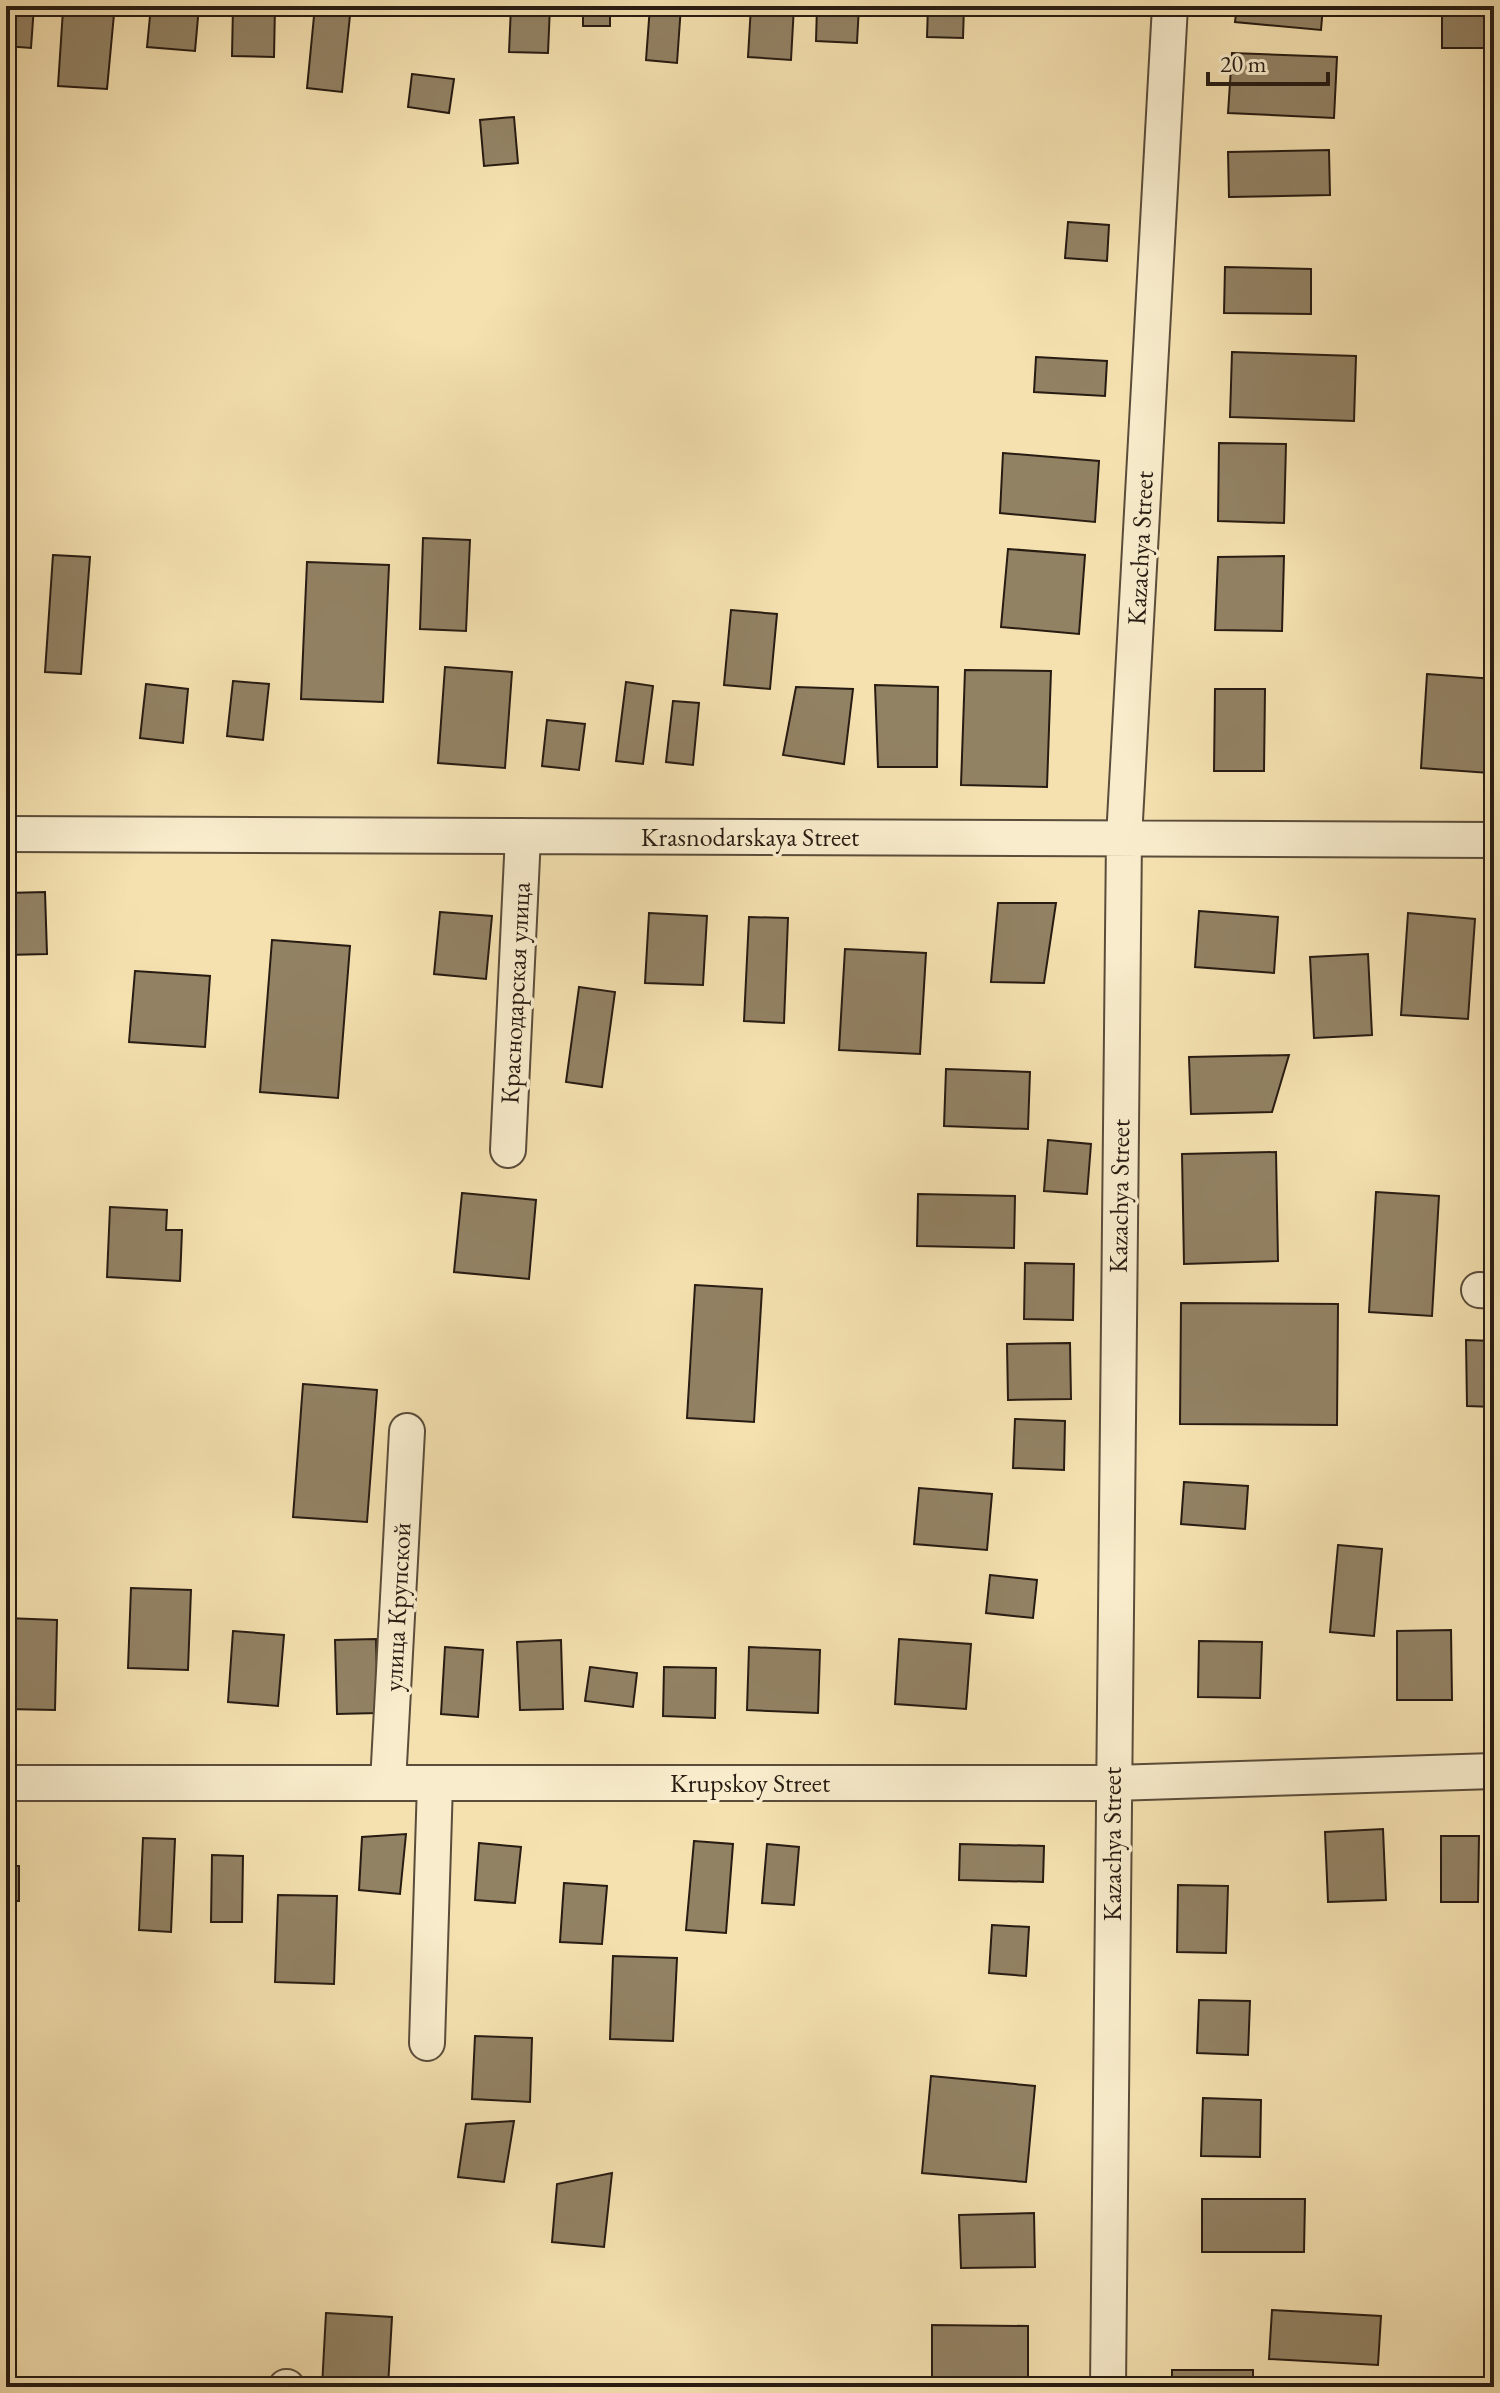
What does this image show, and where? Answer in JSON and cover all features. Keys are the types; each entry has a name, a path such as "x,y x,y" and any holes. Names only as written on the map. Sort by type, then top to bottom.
{"street":[{"name":"Kazachya Street","path":"1108,2387 1124,838 1170,6"},
{"name":"Krasnodarskaya Street","path":"6,834 1494,840"},
{"name":"Краснодарская улица","path":"508,1150 523,836"},
{"name":"улица Крупской","path":"388,1783 407,1431"},
{"name":"Krupskoy Street","path":"6,1783 1113,1783 1494,1771"},
{"path":"427,2043 435,1783"}],"building":[{"path":"6,6 34,6 31,48 6,46"},
{"path":"151,6 199,6 195,51 147,47"},
{"path":"233,6 275,6 274,57 232,56"},
{"path":"315,6 351,6 342,92 307,88"},
{"path":"511,6 550,6 548,53 509,52"},
{"path":"583,6 610,6 610,26 583,26"},
{"path":"650,6 681,6 677,63 646,60"},
{"path":"751,6 794,6 791,60 748,57"},
{"path":"817,6 859,6 857,43 816,41"},
{"path":"928,6 964,6 963,38 927,37"},
{"path":"1056,6 1102,6 1102,16 1056,16"},
{"path":"1237,6 1323,6 1321,30 1235,22"},
{"path":"1442,6 1490,6 1490,48 1442,48"},
{"path":"63,10 114,14 107,89 58,86"},
{"path":"1232,53 1337,57 1334,118 1228,113"},
{"path":"412,74 454,79 449,113 408,107"},
{"path":"514,117 518,163 484,166 480,120"},
{"path":"1329,150 1330,195 1229,197 1228,152"},
{"path":"1068,222 1109,225 1107,261 1065,258"},
{"path":"1225,267 1311,269 1311,314 1224,313"},
{"path":"1232,352 1356,356 1354,421 1230,417"},
{"path":"1036,357 1107,361 1105,396 1034,392"},
{"path":"1219,443 1286,444 1284,523 1218,521"},
{"path":"1003,453 1099,461 1095,522 1000,513"},
{"path":"423,538 470,540 466,631 420,629"},
{"path":"1008,549 1085,555 1079,634 1001,627"},
{"path":"53,555 90,557 81,674 45,672"},
{"path":"1284,556 1282,631 1215,630 1218,557"},
{"path":"307,562 389,565 383,702 301,699"},
{"path":"731,610 777,614 770,689 724,685"},
{"path":"445,667 512,672 505,768 438,763"},
{"path":"965,670 1051,671 1047,787 961,785"},
{"path":"1427,674 1494,679 1489,773 1421,768"},
{"path":"233,681 269,684 263,740 227,736"},
{"path":"626,682 653,686 643,764 616,761"},
{"path":"146,684 188,689 183,743 140,738"},
{"path":"875,685 938,687 937,767 878,767"},
{"path":"796,687 853,689 844,764 783,755"},
{"path":"1215,689 1265,689 1264,771 1214,771"},
{"path":"673,701 699,703 693,765 666,762"},
{"path":"547,720 585,724 579,770 542,766"},
{"path":"45,892 47,954 6,955 6,893"},
{"path":"998,903 1056,903 1044,983 991,982"},
{"path":"1199,911 1278,917 1274,973 1195,967"},
{"path":"440,912 492,916 486,979 434,974"},
{"path":"649,913 707,916 703,985 645,983"},
{"path":"1408,913 1475,919 1468,1019 1401,1015"},
{"path":"749,917 788,918 784,1023 744,1021"},
{"path":"272,940 350,946 338,1098 260,1092"},
{"path":"845,949 926,953 920,1054 839,1050"},
{"path":"1368,954 1372,1035 1314,1038 1310,957"},
{"path":"1492,964 1494,1046 1487,1046"},
{"path":"135,971 210,976 205,1047 129,1042"},
{"path":"579,987 615,992 602,1087 566,1082"},
{"path":"1289,1055 1272,1112 1191,1114 1189,1057"},
{"path":"946,1069 1030,1072 1028,1129 944,1126"},
{"path":"1048,1140 1091,1144 1087,1194 1044,1191"},
{"path":"1276,1152 1278,1261 1184,1264 1182,1154"},
{"path":"1376,1192 1439,1196 1432,1316 1369,1312"},
{"path":"462,1193 536,1200 529,1279 454,1272"},
{"path":"918,1194 1015,1196 1014,1248 917,1246"},
{"path":"110,1207 167,1210 166,1230 182,1230 180,1281 107,1277"},
{"path":"1025,1263 1074,1264 1073,1320 1024,1319"},
{"path":"695,1285 762,1289 754,1422 687,1418"},
{"path":"1181,1303 1338,1304 1337,1425 1180,1424"},
{"path":"1466,1340 1494,1341 1494,1407 1467,1406"},
{"path":"1070,1343 1071,1399 1008,1400 1007,1344"},
{"path":"303,1384 377,1390 367,1522 293,1517"},
{"path":"1015,1419 1065,1421 1064,1470 1013,1468"},
{"path":"1184,1482 1248,1486 1245,1529 1181,1524"},
{"path":"919,1488 992,1494 987,1550 914,1544"},
{"path":"1338,1545 1382,1549 1374,1636 1330,1632"},
{"path":"990,1575 1037,1580 1033,1618 986,1613"},
{"path":"131,1588 191,1590 188,1670 128,1668"},
{"path":"6,1618 57,1620 55,1710 6,1709"},
{"path":"1488,1624 1494,1624 1494,1694 1484,1693"},
{"path":"1451,1630 1452,1700 1397,1700 1397,1631"},
{"path":"233,1631 284,1635 278,1706 228,1702"},
{"path":"376,1639 378,1713 337,1714 335,1640"},
{"path":"899,1639 971,1644 966,1709 895,1704"},
{"path":"561,1640 563,1709 520,1710 517,1642"},
{"path":"1199,1641 1262,1642 1260,1698 1198,1697"},
{"path":"445,1647 483,1650 478,1717 441,1714"},
{"path":"749,1647 820,1650 818,1713 747,1710"},
{"path":"590,1667 637,1673 633,1707 585,1701"},
{"path":"664,1667 716,1668 715,1718 663,1716"},
{"path":"1383,1829 1386,1900 1328,1902 1325,1832"},
{"path":"406,1834 400,1894 359,1890 362,1837"},
{"path":"1441,1836 1479,1836 1478,1902 1441,1902"},
{"path":"143,1838 175,1839 171,1932 139,1930"},
{"path":"694,1841 733,1844 726,1933 686,1930"},
{"path":"479,1843 521,1847 515,1903 475,1900"},
{"path":"767,1844 799,1847 794,1905 762,1903"},
{"path":"960,1844 1044,1846 1043,1882 959,1880"},
{"path":"212,1855 243,1856 242,1922 211,1922"},
{"path":"6,1866 19,1866 19,1901 6,1901"},
{"path":"564,1883 607,1886 602,1944 560,1942"},
{"path":"1178,1885 1228,1886 1226,1953 1177,1952"},
{"path":"278,1895 337,1896 334,1984 275,1982"},
{"path":"992,1925 1029,1927 1026,1976 989,1973"},
{"path":"613,1956 677,1958 673,2041 610,2039"},
{"path":"1199,2000 1250,2001 1248,2055 1197,2053"},
{"path":"475,2036 532,2038 530,2102 472,2099"},
{"path":"931,2076 1035,2086 1026,2182 922,2173"},
{"path":"1203,2098 1261,2100 1260,2157 1201,2156"},
{"path":"514,2121 504,2182 458,2177 466,2124"},
{"path":"612,2173 604,2247 552,2242 557,2184"},
{"path":"1202,2199 1305,2199 1304,2252 1202,2252"},
{"path":"1034,2213 1035,2267 961,2268 959,2215"},
{"path":"1272,2310 1381,2316 1378,2365 1269,2359"},
{"path":"326,2313 392,2317 388,2387 322,2387"},
{"path":"932,2325 1028,2326 1028,2387 932,2387"},
{"path":"1172,2370 1253,2370 1253,2387 1172,2387"}]}
